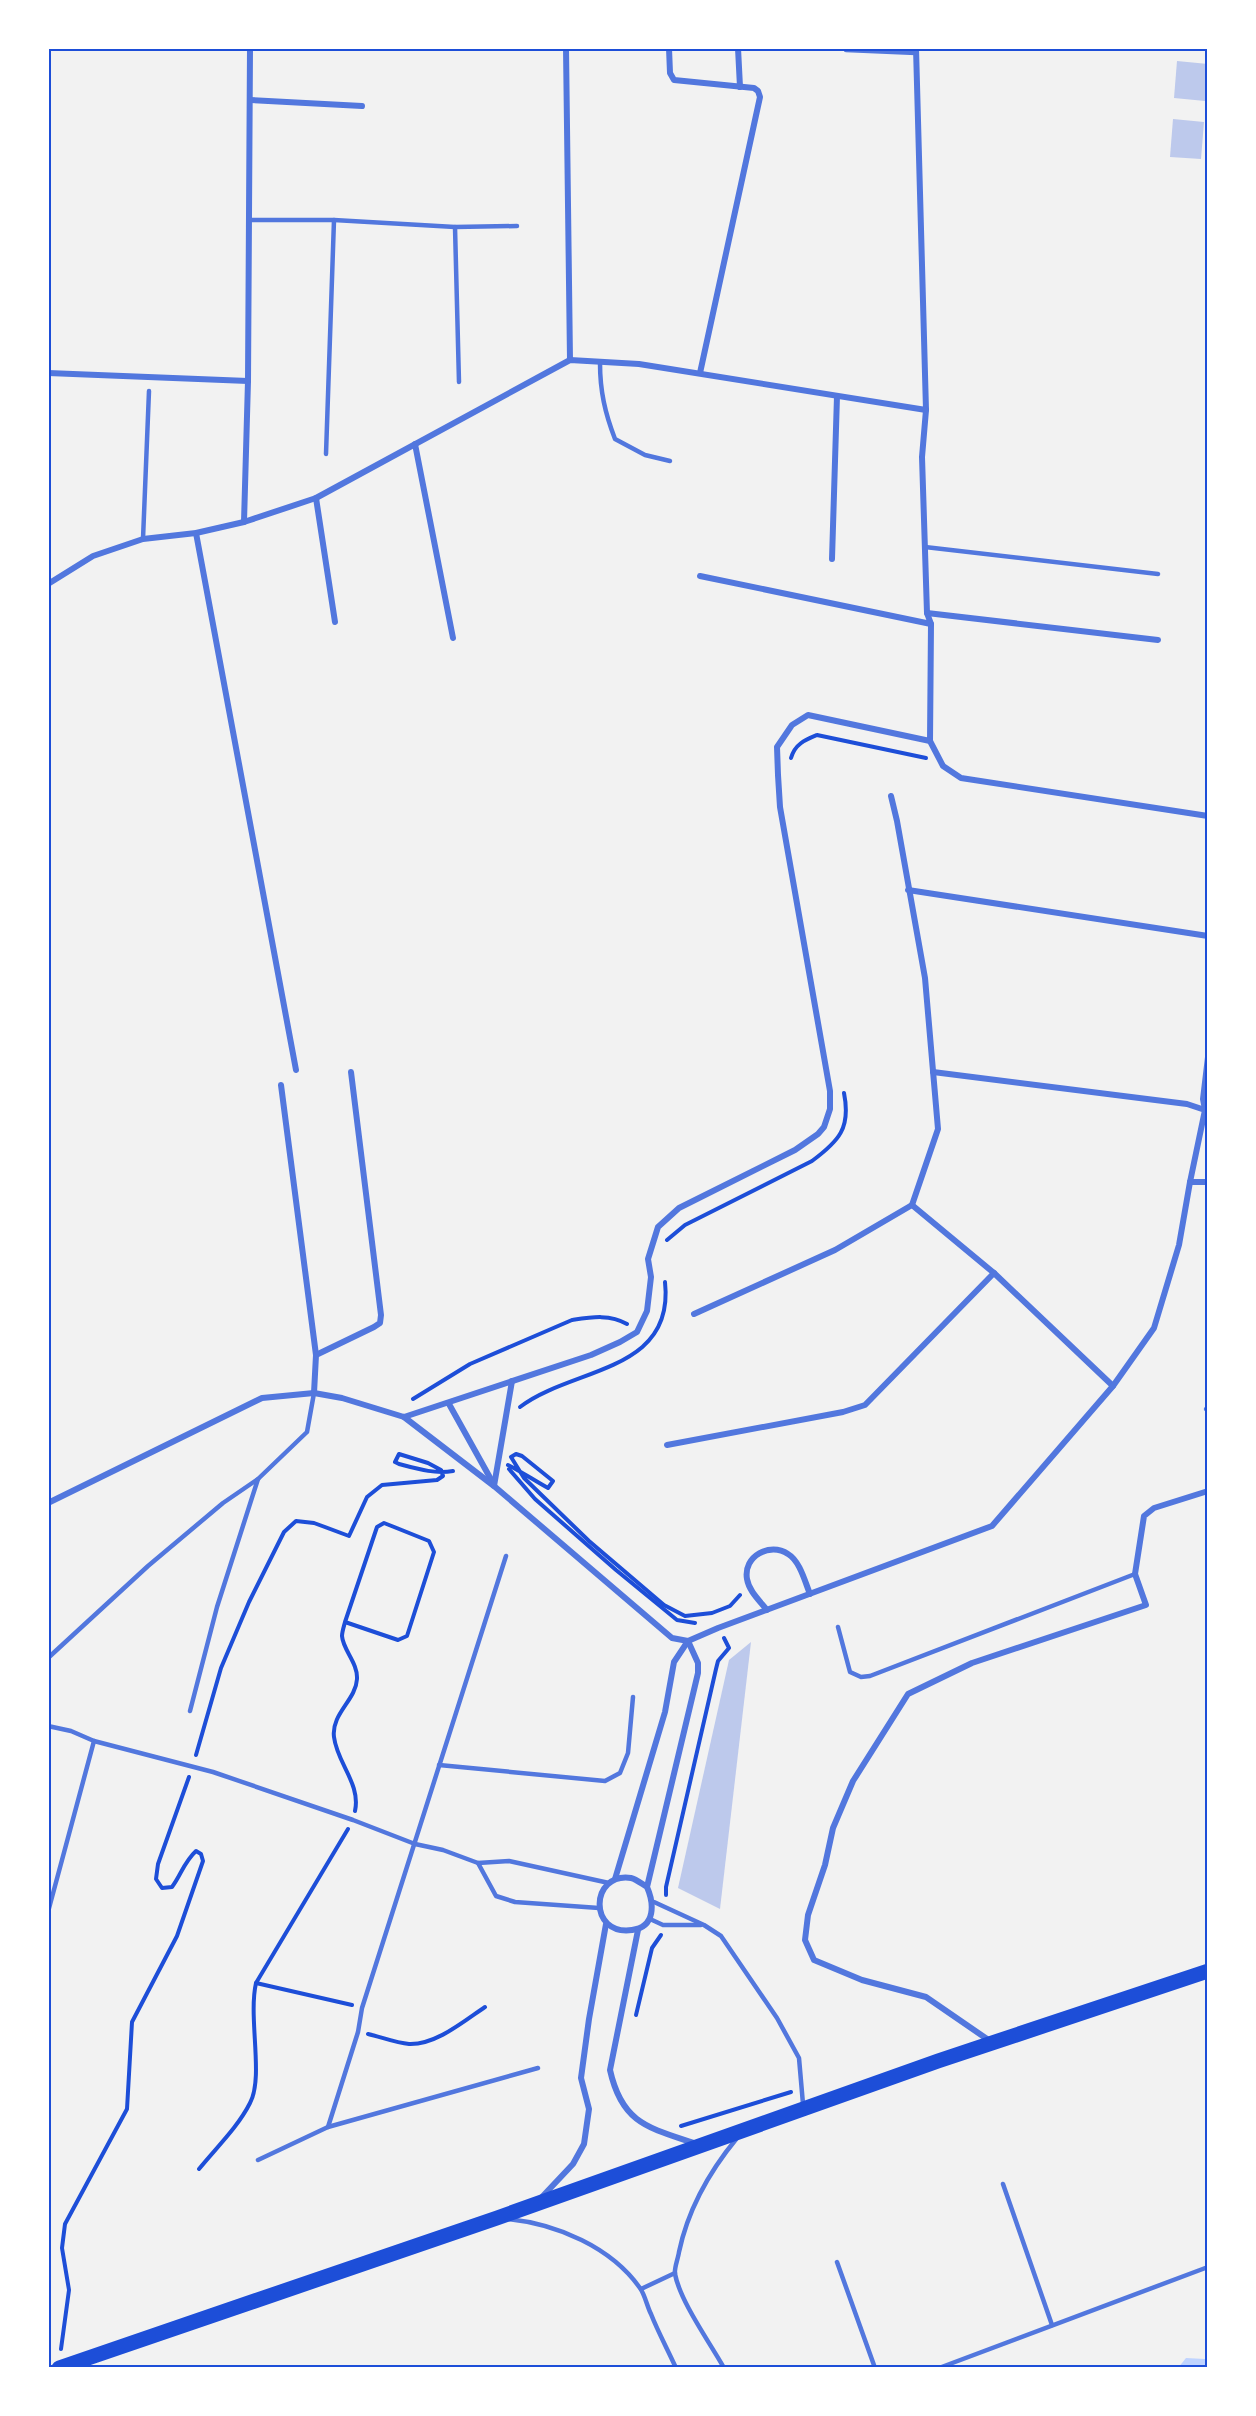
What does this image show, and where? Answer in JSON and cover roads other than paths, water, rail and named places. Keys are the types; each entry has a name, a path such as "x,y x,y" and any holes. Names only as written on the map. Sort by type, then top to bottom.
{"main road":[{"path":"59,2362 497,2218 993,2043 1208,1971"}],"street":[{"path":"244,522 248,381 250,48"},
{"path":"566,48 570,360"},
{"path":"669,48 670,73 674,80 754,88 760,97 700,374"},
{"path":"738,48 740,87"},
{"path":"916,51 926,410 922,457 927,613 931,624 930,741 943,766 952,773 972,780 1208,816"},
{"path":"250,100 362,106"},
{"path":"48,585 93,556 143,539 196,533 244,522 316,498 570,360 639,364 926,410"},
{"path":"48,373 248,381"},
{"path":"832,560 837,396"},
{"path":"415,444 453,638"},
{"path":"316,498 335,622"},
{"path":"196,533 296,1070"},
{"path":"700,576 931,624"},
{"path":"927,613 1158,640"},
{"path":"404,1417 449,1404 591,1355 637,1332 647,1311 651,1277 648,1259 658,1227 679,1208 795,1150 824,1127 830,1109 830,1091 780,807 777,747 792,725 808,715 930,741"},
{"path":"694,1314 835,1250 912,1205 938,1129 925,978 891,796"},
{"path":"908,890 1208,936"},
{"path":"536,2204 573,2164 584,2144 589,2109 581,2078 606,1924 599,1908 600,1894 612,1881 665,1712 674,1662 688,1641 718,1628 992,1526 1113,1386 1154,1328 1179,1245 1206,1111 1203,1099 1208,1056"},
{"path":"316,1355 374,1327 380,1323 381,1315 351,1072"},
{"path":"933,1072 1187,1104 1206,1111"},
{"path":"281,1085 316,1355 314,1393"},
{"path":"1190,1182 1208,1182"},
{"path":"912,1205 994,1273 1113,1386"},
{"path":"667,1445 843,1412 865,1405 994,1273"},
{"path":"494,1486 512,1381"},
{"path":"48,1503 262,1398 314,1393 342,1398 404,1417 494,1486 672,1638 688,1641"},
{"path":"449,1404 494,1486"},
{"path":"993,2043 926,1997 862,1980 814,1960 805,1940 808,1915 825,1864 833,1828 854,1781 908,1694 972,1663 1146,1605 1136,1574 1144,1516 1154,1508 1208,1491"},
{"path":"767,1610 752,1592 747,1577 750,1562 761,1551 776,1549 789,1554 799,1566 810,1594"},
{"path":"647,1887 698,1672 698,1663 688,1641"},
{"path":"606,1924 621,1932 638,1930 650,1919 654,1902 647,1887 632,1878 612,1881"},
{"path":"638,1930 610,2070 615,2092 626,2110 649,2128 700,2145"}],"lane":[{"path":"846,50 916,51"},
{"path":"249,220 334,220 455,227 517,226"},
{"path":"326,454 334,220"},
{"path":"455,227 459,382"},
{"path":"600,363 600,385 605,412 615,440 645,455 670,461"},
{"path":"143,539 149,391"},
{"path":"925,547 1158,574"},
{"path":"48,1658 148,1566 223,1503 258,1479 307,1432 314,1393"},
{"path":"190,1711 217,1607 258,1479"},
{"path":"328,2127 358,2032 362,2008 506,1556"},
{"path":"838,1627 850,1672 861,1677 870,1676 1136,1574"},
{"path":"439,1765 605,1781 620,1773 628,1753 633,1697"},
{"path":"48,1726 71,1731 94,1741 192,1766 353,1820 415,1844 442,1850 478,1863 509,1861 612,1881"},
{"path":"48,1912 94,1741"},
{"path":"478,1863 496,1896 514,1902 599,1908"},
{"path":"654,1902 704,1925 721,1936 788,2036 799,2058 804,2109"},
{"path":"650,1919 663,1925 704,1925"},
{"path":"258,2160 328,2127 538,2068"},
{"path":"724,2368 687,2304 675,2273 683,2234 698,2197 717,2163 742,2131"},
{"path":"1003,2184 1052,2325"},
{"path":"497,2218 530,2222 561,2231 581,2240 618,2265 641,2289 676,2368"},
{"path":"837,2262 875,2368"},
{"path":"939,2368 1208,2267"},
{"path":"641,2289 675,2273"}],"water":[{"path":"1186,2358 1205,2359 1207,2368 1178,2368"}]}
